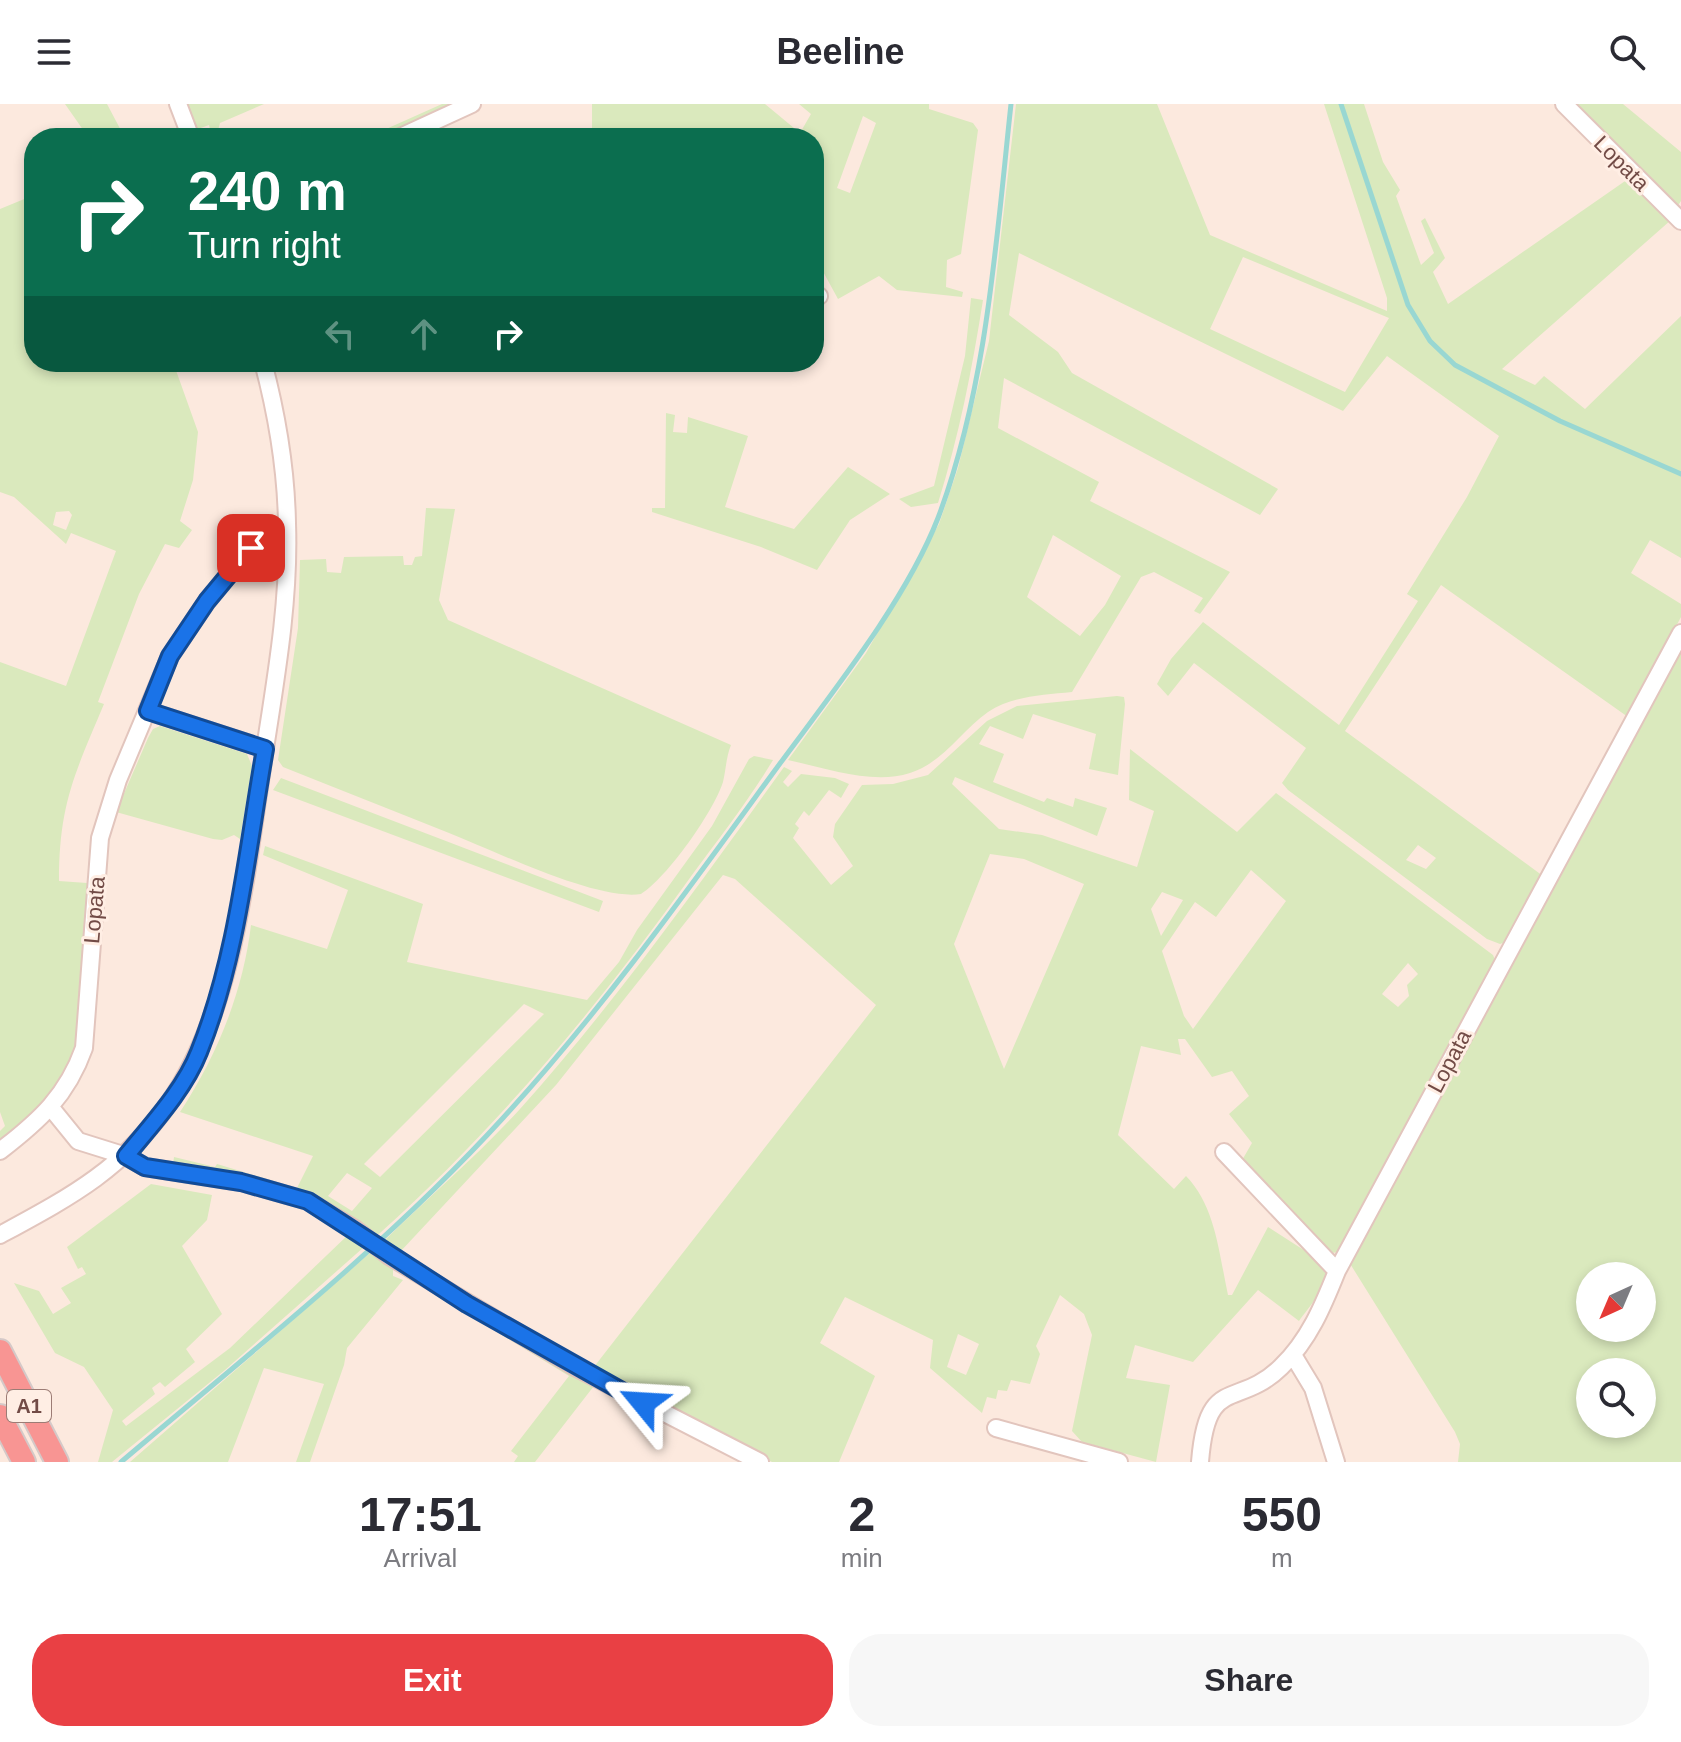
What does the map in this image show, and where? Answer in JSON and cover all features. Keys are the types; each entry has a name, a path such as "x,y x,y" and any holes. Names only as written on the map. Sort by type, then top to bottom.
{"highway":[{"name":"A1","path":"0,1351 57,1462"},
{"name":"A1","path":"0,1416 24,1462"}],"street":[{"path":"178,104 187,128"},
{"path":"420,128 472,104"},
{"name":"Lopata","path":"1564,104 1681,221"},
{"path":"0,1235 100,1177 126,1156 169,1102 199,1053 231,947 282,632 287,558 278,421 266,372"},
{"name":"Lopata","path":"0,1151 52,1109 76,1072 84,1048 100,838 118,780 170,656 207,601 251,548"},
{"name":"Lopata","path":"1200,1462 1211,1410 1223,1398 1278,1370 1293,1355 1319,1316 1337,1271 1681,633"},
{"path":"148,711 265,749"},
{"path":"52,1109 78,1141 126,1156 145,1167 241,1182 308,1201 355,1229 389,1256 575,1367 760,1462"},
{"path":"1224,1152 1337,1271"},
{"path":"1293,1355 1313,1388 1336,1462"},
{"path":"996,1428 1119,1462"}],"green space":[{"path":"65,104 107,104 120,128 82,128"},
{"path":"185,104 264,104 220,123 219,128 210,128 209,125 194,128"},
{"path":"442,104 454,104 404,128 388,128"},
{"path":"592,104 765,104 794,128 592,128"},
{"path":"799,104 929,104 929,109 973,123 978,130 961,254 947,260 946,287 963,292 962,297 897,290 879,276 838,299 824,273 824,128 803,128 811,114","holes":["863,116 876,123 850,193 837,188"]},
{"path":"1016,104 1157,104 1210,235 1387,311 1387,298 1324,104 1364,104 1383,162 1400,190 1396,196 1421,265 1434,253 1421,221 1425,218 1445,258 1433,272 1448,304 1628,179 1671,220 1502,369 1535,385 1544,376 1585,409 1681,316 1681,558 1650,540 1631,573 1681,604 1681,617 1628,717 1441,585 1345,731 1543,876 1508,941 1500,944 1487,939 1288,790 1282,783 1306,748 1194,663 1168,696 1157,684 1171,659 1203,622 1339,725 1418,601 1407,594 1467,497 1499,436 1387,356 1343,411 1019,253 1009,315 1058,352 1072,373 1278,489 1260,515 1004,378 998,428 1099,482 1090,501 1230,572 1200,614 1194,611 1203,598 1154,572 1141,577 1072,692 1028,697 997,707 922,768 880,777 833,771 788,760 866,653 939,524 958,468 989,341","holes":["1243,257 1389,318 1345,392 1210,329","1053,535 1121,576 1105,605 1080,636 1027,597","1418,845 1436,858 1426,869 1406,860"]},
{"path":"1572,104 1623,104 1681,152 1681,201 1677,207"},
{"path":"24,199 24,372 177,372 198,432 193,480 180,521 192,530 179,548 165,544 139,594 98,702 104,704 77,770 66,809 59,881 87,883 85,980 79,1032 73,1054 53,1093 0,1145 0,1131 5,1126 0,1112 0,662 66,686 116,551 71,533 66,544 14,497 0,492 0,209","holes":["69,511 72,515 66,530 53,525 56,512"]},
{"path":"971,298 983,300 946,478 938,503 911,507 899,499 934,486 965,356"},
{"path":"666,413 675,415 673,432 687,433 688,417 748,436 725,507 794,529 848,467 890,494 850,520 817,570 761,547 652,512 652,508 665,508"},
{"path":"426,508 455,509 439,600 448,620 731,745 723,782 710,809 664,874 641,894 598,890 545,873 283,767 278,760 298,628 300,560 326,559 327,572 341,573 344,557 403,556 404,565 412,565 415,557 422,556"},
{"path":"1681,644 1681,1462 1458,1462 1460,1444 1349,1262"},
{"path":"1124,697 1118,775 1089,769 1096,734 1033,714 1023,739 990,726 979,744 1004,754 993,782 1044,802 1047,798 1073,807 1075,798 1107,808 1097,836 955,777 952,784 999,829 1042,835 1137,867 1154,811 1129,800 1130,749 1237,832 1276,793 1493,955 1495,960 1340,1252 1331,1253 1241,1162 1252,1143 1229,1114 1249,1096 1232,1071 1212,1077 1185,1039 1178,1039 1181,1055 1141,1046 1118,1135 1174,1189 1186,1176 1196,1188 1215,1232 1228,1295 1232,1295 1268,1227 1327,1265 1322,1288 1299,1321 1258,1290 1193,1362 1135,1345 1126,1378 1170,1385 1156,1462 1082,1442 1072,1431 1092,1335 1084,1314 1060,1295 1036,1346 1040,1354 1030,1384 1011,1380 1007,1391 998,1390 996,1399 987,1397 982,1413 930,1368 933,1340 845,1297 820,1343 875,1376 839,1462 772,1462 590,1372 876,1005 735,879 723,875 556,1085 400,1252 384,1241 520,1109 590,1027 784,767 792,771 783,782 788,787 801,774 835,778 849,784 841,798 829,790 809,816 804,811 795,824 799,828 793,838 831,885 853,866 833,837 835,824 862,785 893,784 928,775 987,721 1017,706","holes":["990,854 1024,859 1084,884 1004,1069 954,944","1251,870 1286,901 1193,1029 1184,1016 1162,951 1195,902 1216,917","1162,892 1183,900 1161,936 1151,909","1408,963 1418,974 1407,985 1409,996 1398,1007 1382,994","958,1334 979,1344 966,1375 947,1367"]},
{"path":"160,726 247,754 252,766 240,839 234,835 222,840 213,839 116,812 148,738 153,729"},
{"path":"754,756 773,760 734,818 621,970 507,1107 380,1233 375,1236 333,1208 173,1165 174,1157 215,1167 217,1164 297,1188 313,1156 180,1112 206,1069 226,1023 242,975 251,925 327,949 348,890 263,855 265,846 423,904 407,962 587,1000 619,962 637,930 712,826 749,759","holes":["524,1004 544,1014 380,1177 364,1164","347,1173 372,1188 352,1211 328,1196"]},
{"path":"281,778 603,901 599,912 273,790"},
{"path":"151,1184 212,1195 207,1220 182,1246 222,1314 186,1349 195,1362 165,1387 160,1382 152,1388 155,1394 122,1421 126,1426 230,1348 350,1233 364,1247 225,1370 112,1462 98,1462 113,1410 84,1367 55,1353 14,1283 39,1291 53,1314 71,1303 61,1288 86,1274 82,1267 78,1269 67,1247"},
{"path":"371,1252 393,1269 393,1276 403,1280 347,1348 310,1462 296,1462 324,1384 264,1368 228,1462 130,1462"},
{"path":"409,1272 597,1382 535,1462 514,1462 518,1456 511,1451 569,1376 405,1276"}],"waterway":[{"path":"121,1462 366,1253 503,1118 575,1035 643,949 886,617 924,550 938,518 968,418 987,314 1011,104"},
{"path":"1341,104 1408,305 1430,341 1455,365 1560,421 1681,474"}],"route":[{"path":"251,548 207,601 170,656 148,711 265,749 231,947 199,1053 169,1102 126,1156 145,1167 241,1182 308,1201 467,1304 643,1403"}]}
